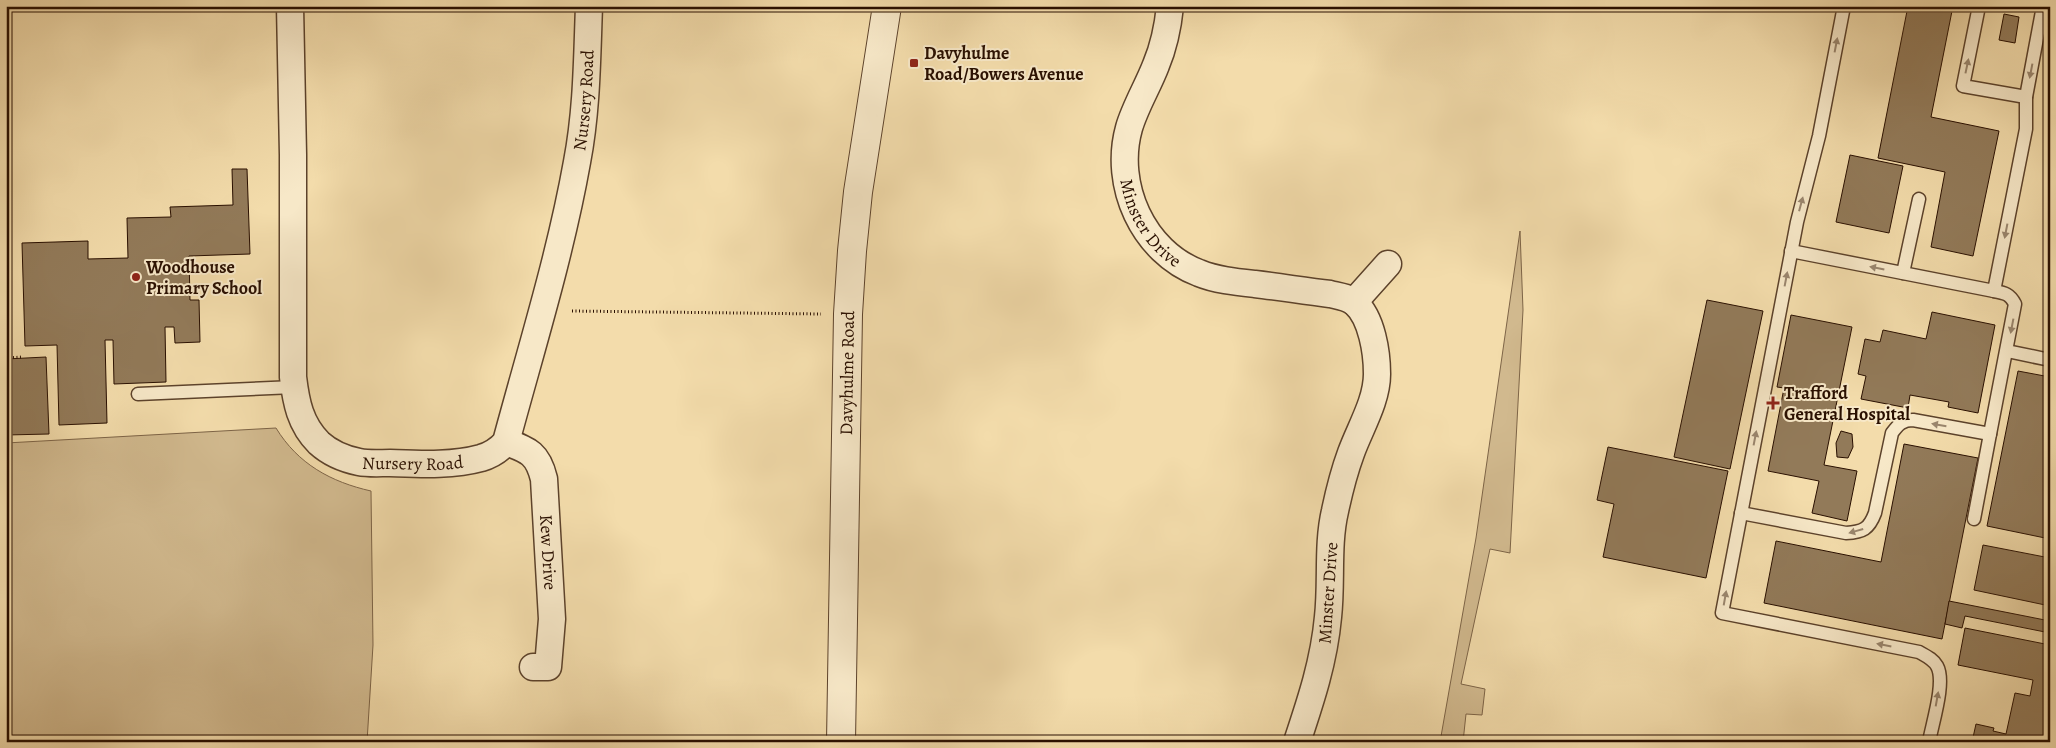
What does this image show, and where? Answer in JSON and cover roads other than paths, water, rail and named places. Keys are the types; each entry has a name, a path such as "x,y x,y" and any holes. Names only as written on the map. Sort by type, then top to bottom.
{"street":[{"name":"Nursery Road","path":"290,6 294,387 296,403 304,425 319,443 337,456 361,463 411,464 463,462 499,450 506,442 564,226 578,160 587,87 589,6"},
{"name":"Davyhulme Road","path":"840,742 848,314 852,251 858,192 887,6"},
{"name":"Minster Drive","path":"1170,6 1168,29 1160,55 1129,129 1125,153 1126,182 1132,205 1145,228 1160,248 1180,263 1198,273 1219,279 1330,294 1344,297 1354,302 1363,313 1374,348 1377,375 1372,400 1351,455 1334,514 1328,617 1323,657 1314,692 1297,742"},
{"path":"1354,302 1388,264"},
{"name":"Kew Drive","path":"506,442 523,448 534,455 541,466 544,479 552,619 548,667 533,667"}],"lane":[{"path":"1844,6 1819,136 1791,251 1722,613 1919,652 1931,658 1938,668 1940,682 1929,742"},
{"path":"1979,6 1963,86 2026,97"},
{"path":"1994,291 2026,129 2026,97 2043,6"},
{"path":"1903,273 1919,199"},
{"path":"1791,251 2006,293 2011,296 2015,304 1974,519"},
{"path":"2007,351 2050,360"},
{"path":"138,394 294,387"},
{"path":"1741,512 1846,533 1859,532 1871,524 1875,513 1892,433 1898,424 1906,420 1913,420 1990,434"}],"place":[{"name":"Davyhulme Road/Bowers Avenue","path":"914,63"},
{"name":"Woodhouse Primary School","path":"136,277"},
{"name":"Trafford General Hospital","path":"1773,403"}]}
